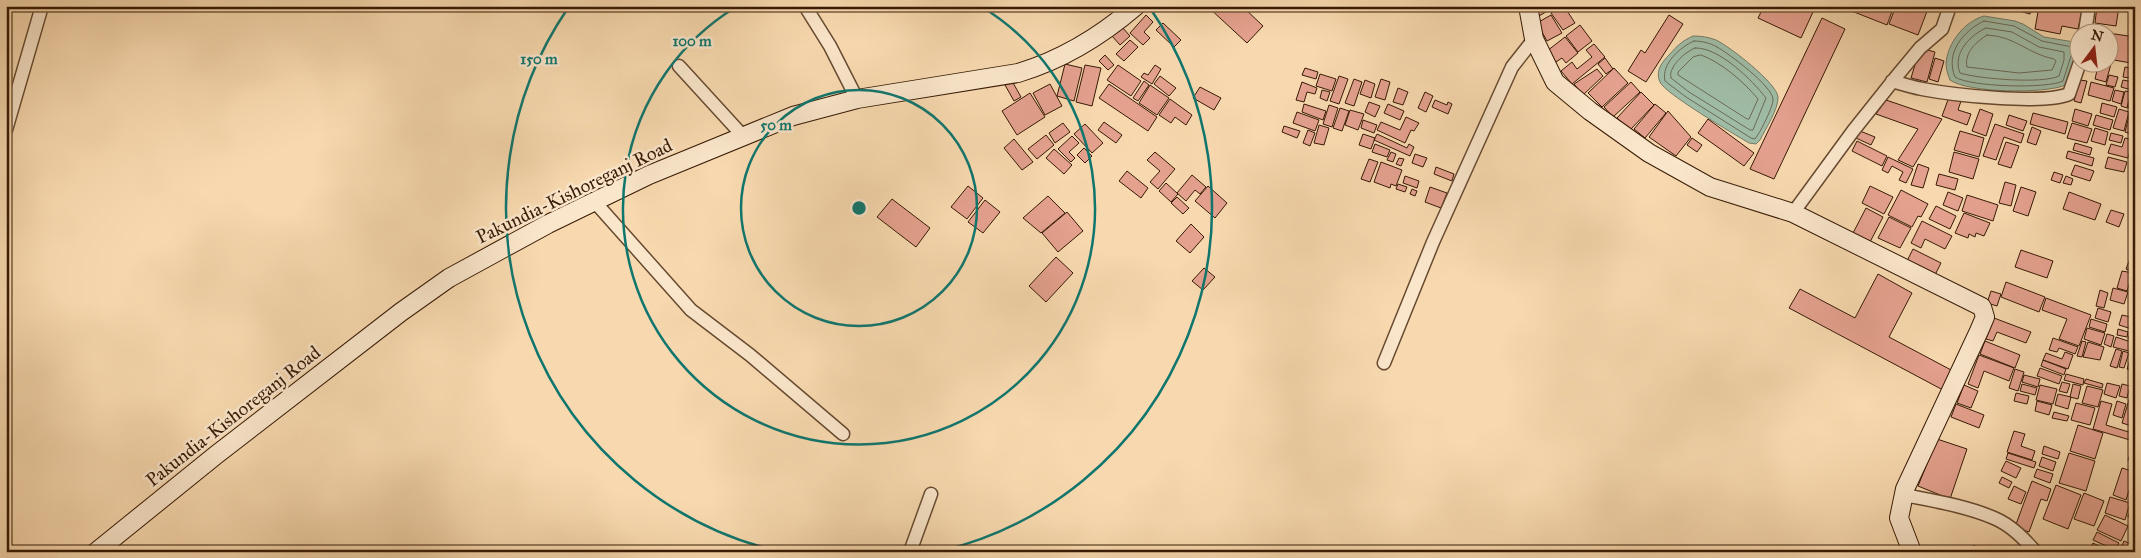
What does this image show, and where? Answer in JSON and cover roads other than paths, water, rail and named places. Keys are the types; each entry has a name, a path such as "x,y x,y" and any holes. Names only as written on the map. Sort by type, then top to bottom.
{"main road":[{"name":"Pakundia-Kishoreganj Road","path":"96,552 216,455 401,312 449,278 594,201 649,175 793,116 857,99 1018,73 1039,67 1100,35 1136,6"},
{"path":"1528,6 1534,39 1555,82 1590,111 1649,153 1710,187 1793,214 1982,307 1985,316 1904,495 1898,518 1912,552"}],"street":[{"path":"6,130 42,6"},
{"path":"805,6 830,46 857,99"},
{"path":"1793,214 1892,81 1920,48 1942,29 1950,6"},
{"path":"2087,22 2089,6"},
{"path":"1384,363 1433,242 1512,67 1534,39"},
{"path":"679,66 744,136"},
{"path":"1892,81 1923,89 1961,94 2026,99 2059,98 2069,94 2077,72"},
{"path":"594,201 691,310 750,355 843,434"},
{"path":"910,552 931,494"},
{"path":"1904,495 1947,503 1995,518 2018,534 2036,552"}],"water":[{"path":"1984,16 2015,21 2044,37 2068,41 2068,72 2071,72 2066,85 2041,90 2007,91 1973,88 1950,80 1946,64 1953,41 1964,28"},
{"path":"1693,36 1702,36 1716,40 1752,66 1776,91 1778,102 1760,140 1756,144 1749,143 1700,113 1673,95 1660,82 1658,74 1664,61 1680,44"}]}
